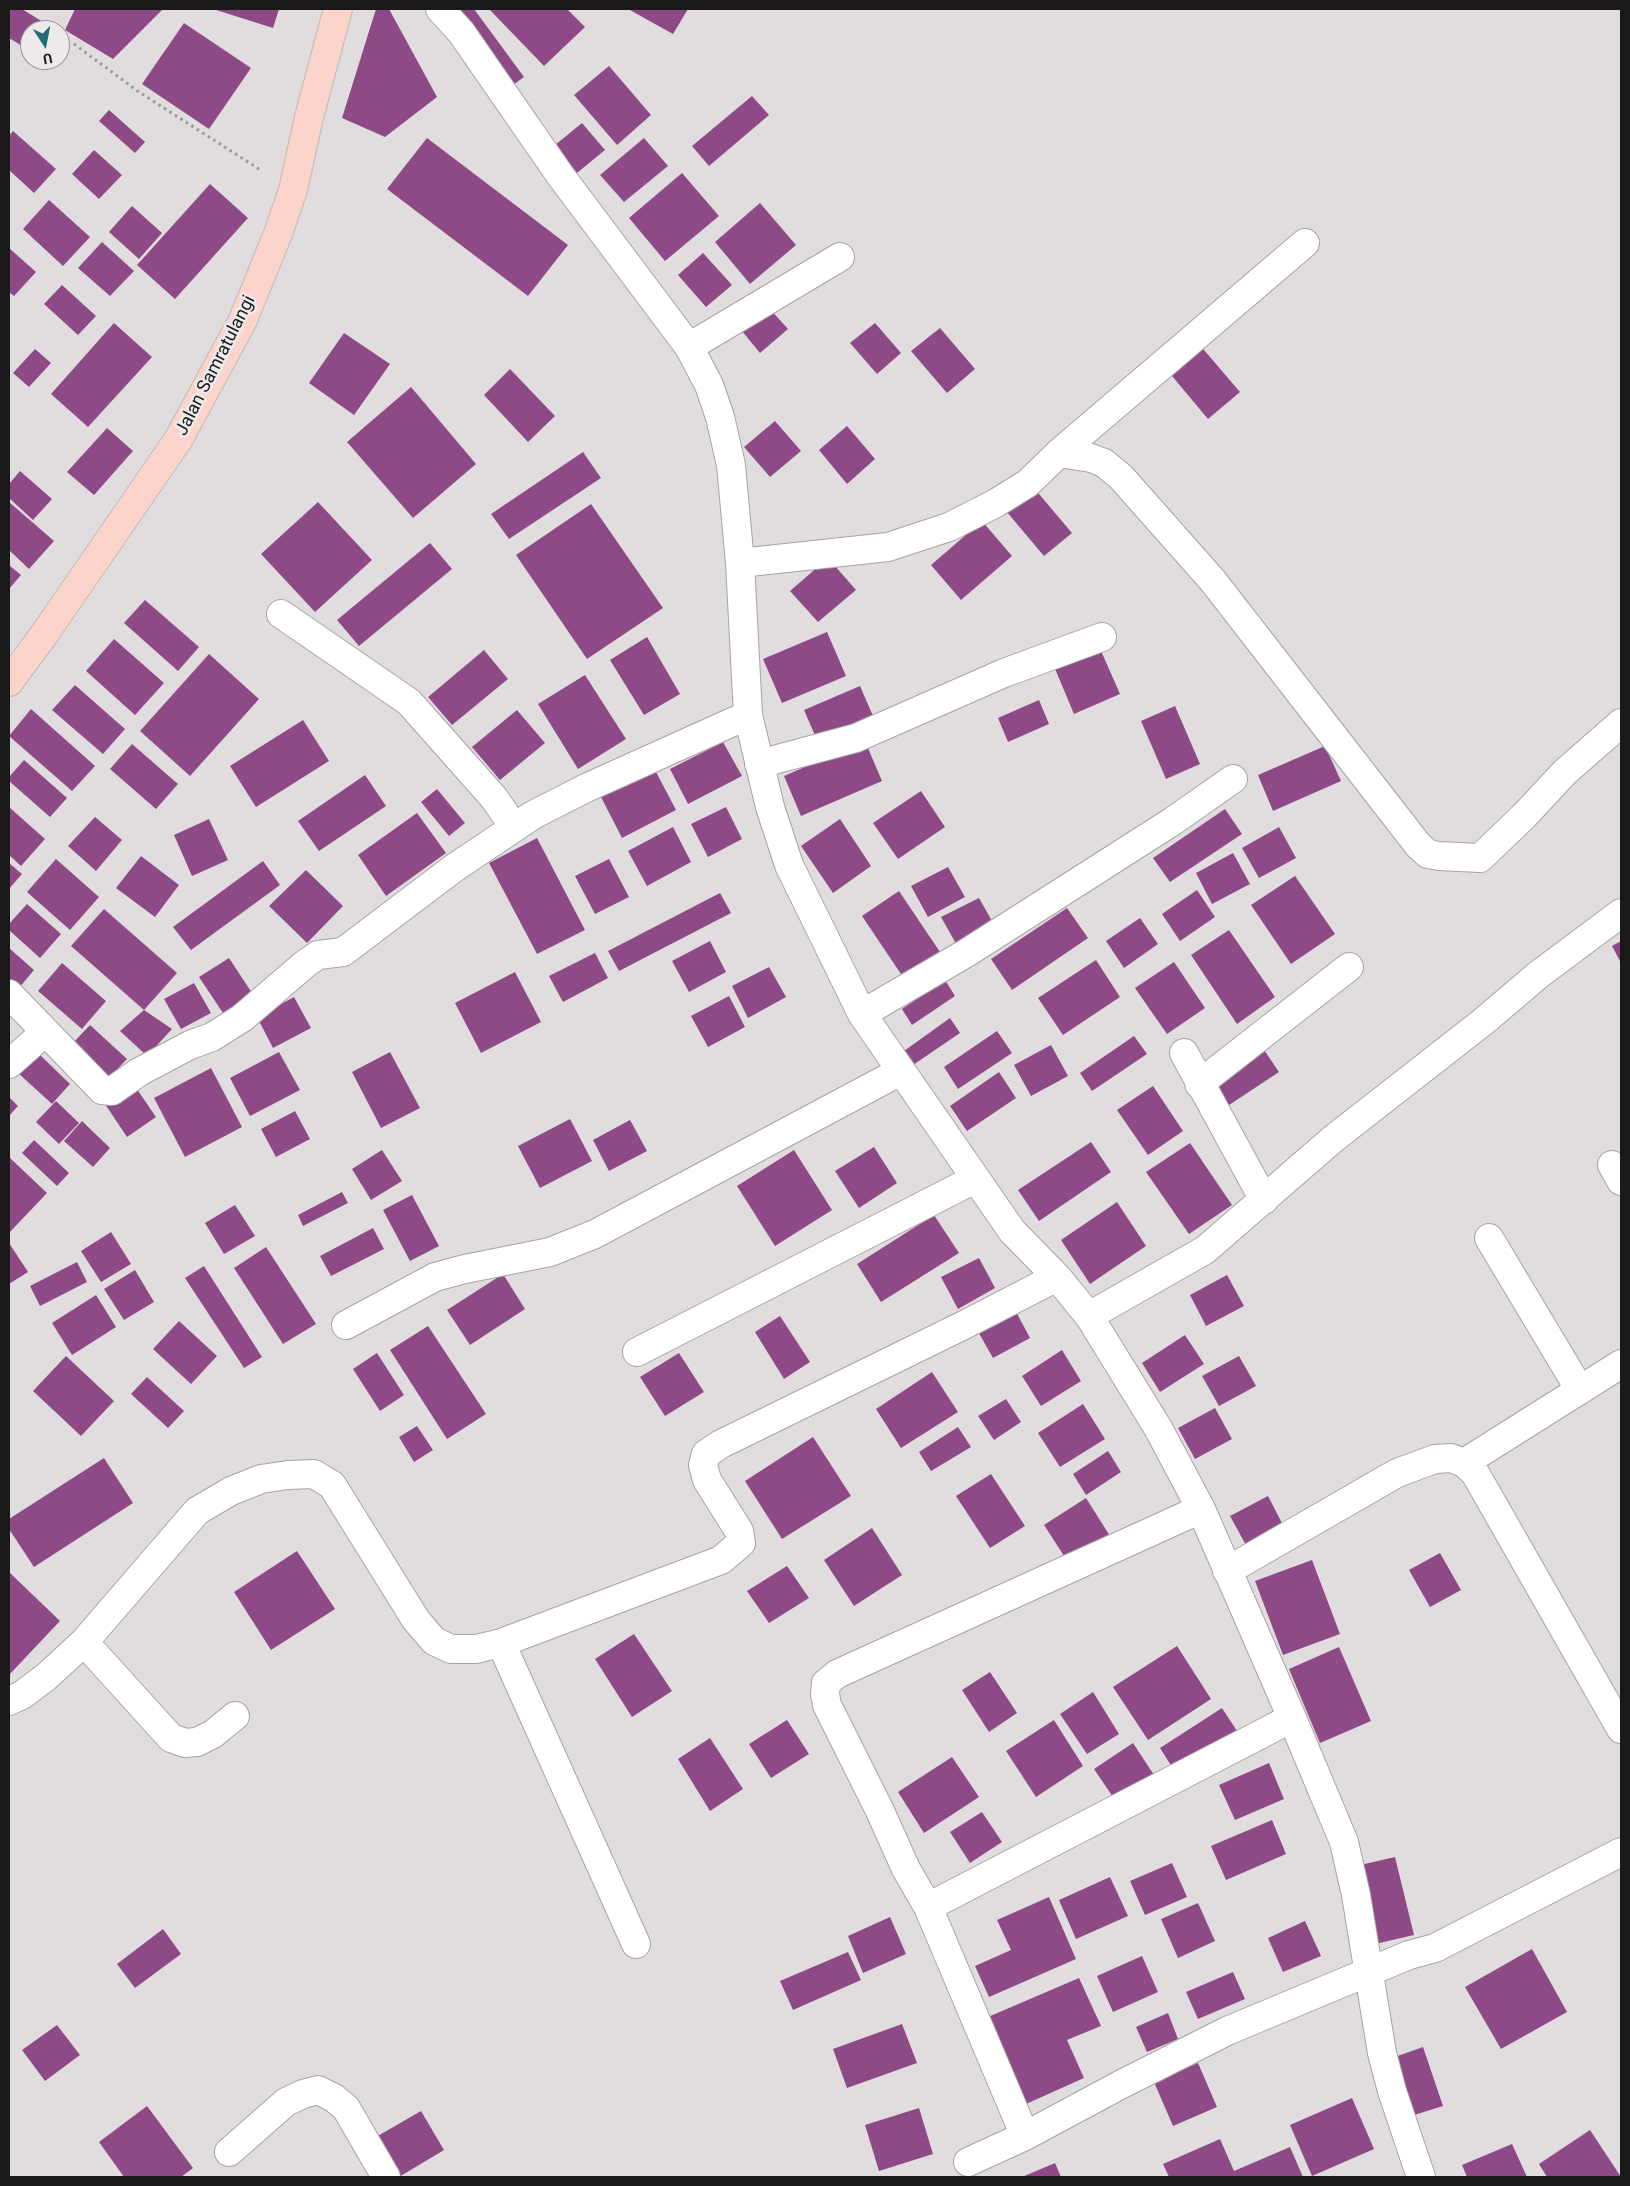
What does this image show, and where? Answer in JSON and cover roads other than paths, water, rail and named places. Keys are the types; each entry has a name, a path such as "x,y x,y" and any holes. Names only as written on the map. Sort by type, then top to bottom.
{"main road":[{"name":"Jalan Samratulangi","path":"9,682 43,636 178,440 244,320 293,190 309,117 338,9"}],"street":[{"path":"440,9 461,32 560,175 689,347 709,385 720,417 731,466 740,563 748,715 758,764 789,865 862,1014 1012,1231 1057,1277 1090,1316 1158,1428 1201,1509 1344,1842 1356,1895 1384,2062 1421,2177"},
{"path":"740,563 888,547 949,527 996,503 1028,483 1059,452 1305,243"},
{"path":"689,347 840,257"},
{"path":"1059,452 1091,458 1104,463 1121,477 1213,581 1418,845 1428,854 1480,858 1524,816 1565,772 1621,723"},
{"path":"281,614 409,702 494,798 514,827"},
{"path":"758,764 856,738 1004,673 1102,637"},
{"path":"9,994 102,1090 112,1091 139,1072 190,1045 212,1037 242,1018 318,955 343,952 454,868 514,827 586,788 748,715"},
{"path":"862,1014 968,952 1173,821 1232,779"},
{"path":"1090,1316 1205,1250 1332,1139 1484,1021 1538,975 1621,913"},
{"path":"1199,1084 1349,967"},
{"path":"9,1064 45,1032"},
{"path":"1184,1053 1199,1084 1264,1200"},
{"path":"346,1325 435,1277 550,1252 596,1234 901,1071"},
{"path":"637,1352 975,1179"},
{"path":"1489,1238 1580,1390"},
{"path":"9,1701 22,1695 46,1677 84,1642 197,1511 231,1491 261,1479 288,1474 314,1474 332,1485 416,1620 434,1641 451,1649 476,1649 501,1643 721,1560 741,1543 739,1531 707,1480 703,1465 706,1454 721,1444 964,1325 1057,1277"},
{"path":"1464,1463 1621,1364"},
{"path":"1227,1571 1398,1473 1435,1459 1451,1458 1464,1463 1475,1473 1620,1726"},
{"path":"1025,2136 928,1908 906,1869 827,1705 826,1683 846,1670 1201,1509"},
{"path":"84,1642 170,1738 185,1743 197,1742 213,1734 235,1716"},
{"path":"501,1643 636,1944"},
{"path":"928,1908 1292,1718"},
{"path":"968,2162 1025,2136 1227,2031 1408,1954 1435,1948 1621,1852"},
{"path":"229,2152 286,2102 303,2094 318,2090 334,2098 346,2108 386,2177"}]}
